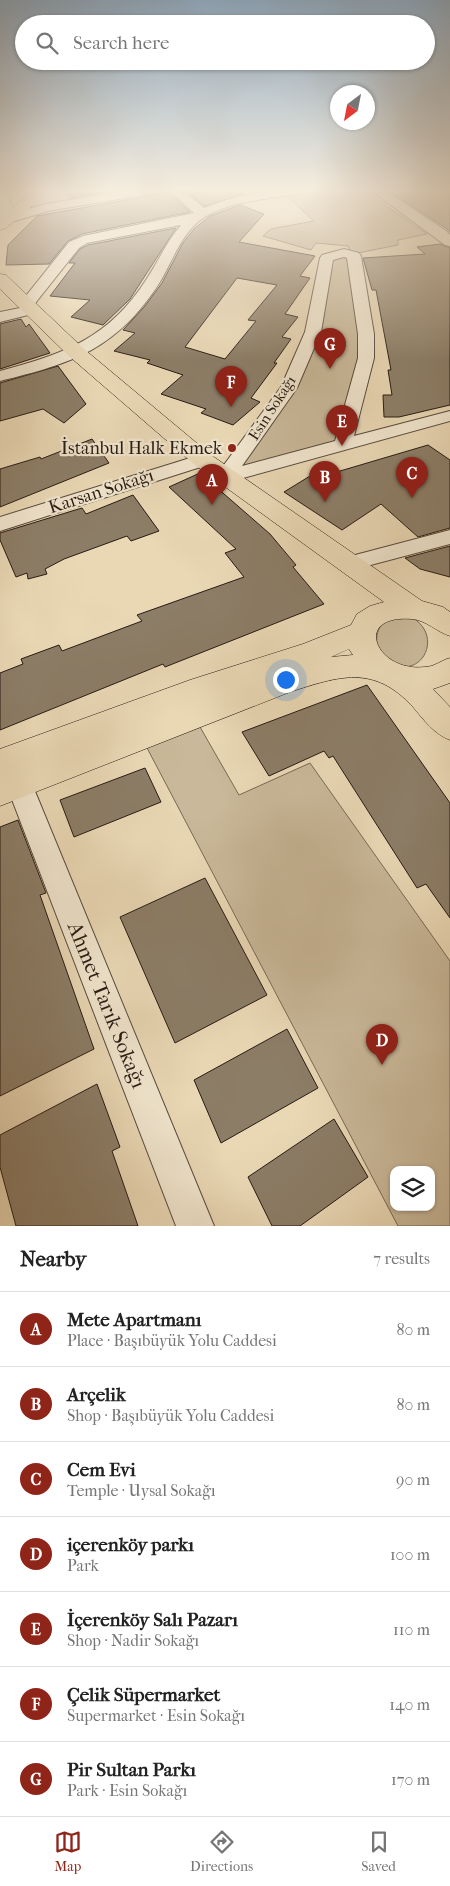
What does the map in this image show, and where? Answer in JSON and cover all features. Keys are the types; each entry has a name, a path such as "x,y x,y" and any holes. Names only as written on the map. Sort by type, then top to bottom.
{"main road":[{"path":"0,279 77,353 225,477 348,564 429,609 450,626"},
{"path":"348,564 373,600 374,613 364,627 362,644 368,657 420,695 450,727"},
{"path":"6,780 201,688 312,652 364,627 386,609 429,609"},
{"path":"6,780 330,668 348,666 386,672 411,680 427,680 450,670"}],"street":[{"path":"0,317 28,307 73,246"},
{"path":"0,376 77,353 93,346 120,323 152,283 174,246"},
{"name":"Esin Sokağı","path":"225,477 289,388 313,332 327,258 344,253 354,256 366,334 366,358 343,445"},
{"path":"225,477 450,416"},
{"name":"Karsan Sokağı","path":"0,524 203,460"},
{"path":"348,564 450,537"},
{"name":"Ahmet Tarık Sokağı","path":"6,780 195,1226"}],"shaded area":[{"path":"298,246 314,246 311,250"},
{"path":"348,246 392,246 358,253 351,252"},
{"path":"354,256 366,334 343,445 225,477 289,388 327,258"},
{"path":"413,618 423,628 427,639 426,650 421,660 412,665 401,666 389,660 377,645 377,636 382,625 386,622"},
{"path":"200,727 239,795 310,763 450,961 450,1226 398,1226 390,1211 435,1211 435,1166 390,1166 390,1211 146,746"}],"building":[{"path":"8,246 64,246 49,264 6,265"},
{"path":"86,246 164,246 130,299 103,325 71,317 90,300 50,296 75,263 69,263 80,249"},
{"path":"181,246 262,246 315,256 300,276 310,278 285,314 298,317 282,337 291,339 274,363 277,363 251,398 260,402 233,425 201,413 206,409 161,394 183,375 147,363 150,360 114,351 135,333 123,330 145,306 162,283","holes":["237,278 277,285 248,320 256,321 225,359 185,347"]},
{"path":"446,246 450,248 450,405 399,417 384,417 383,395 392,395 388,370 391,370 376,290 372,290 363,258 425,254 417,247"},
{"path":"21,319 26,327 29,324 50,353 0,369 0,324"},
{"path":"58,366 86,404 64,423 43,409 0,421 0,383"},
{"path":"92,439 109,463 0,507 0,469 40,457 41,459"},
{"path":"428,445 450,460 450,528 418,537 381,504 342,530 284,492 310,476 313,479"},
{"path":"200,473 270,534 296,565 293,567 324,604 165,667 163,664 0,730 0,673 23,664 21,659 59,645 62,651 142,621 137,615 244,577 225,553 236,549 169,487"},
{"path":"133,495 159,531 131,541 127,536 64,559 45,569 47,574 28,579 27,573 16,577 0,540 0,533 82,508 86,514"},
{"path":"450,546 450,577 420,569 405,558"},
{"path":"367,685 450,803 450,918 426,884 417,888 333,756 329,758 324,751 269,776 242,732"},
{"path":"145,768 161,802 74,837 60,800"},
{"path":"18,820 46,893 40,895 94,1049 0,1096 0,827"},
{"path":"205,878 267,995 175,1043 120,917"},
{"path":"287,1029 318,1088 221,1143 194,1080"},
{"path":"97,1084 120,1147 112,1151 138,1226 16,1226 0,1167 0,1135"},
{"path":"334,1119 368,1177 300,1226 272,1226 248,1177"}],"place":[{"name":"Pir Sultan Parkı","path":"330,369"},
{"name":"Çelik Süpermarket","path":"231,407"},
{"name":"İçerenköy Salı Pazarı","path":"342,446"},
{"name":"İstanbul Halk Ekmek","path":"232,448"},
{"name":"Cem Evi","path":"412,498"},
{"name":"Arçelik","path":"325,502"},
{"name":"Mete Apartmanı","path":"212,505"},
{"name":"içerenköy parkı","path":"382,1065"}]}
